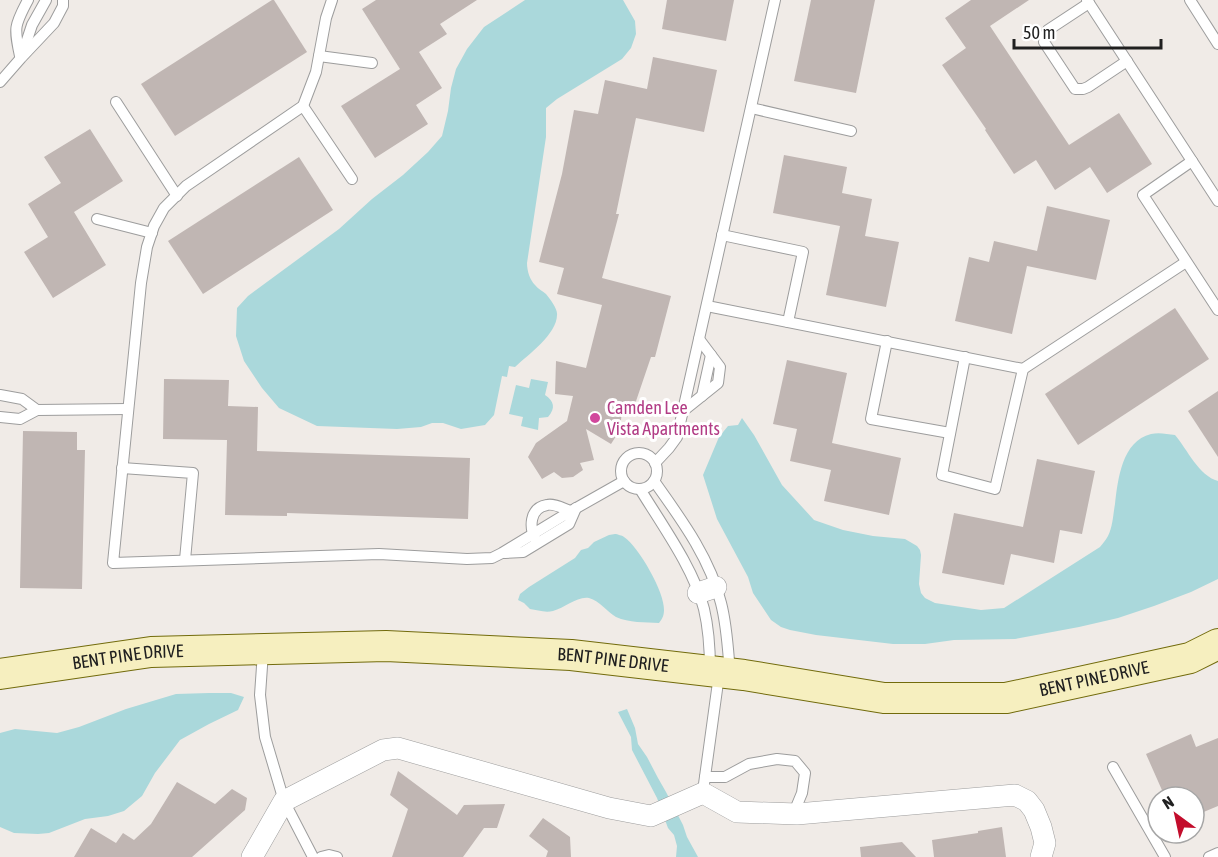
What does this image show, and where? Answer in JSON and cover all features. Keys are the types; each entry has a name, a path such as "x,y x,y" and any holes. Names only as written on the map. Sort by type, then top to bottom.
{"street":[{"name":"BENT PINE DRIVE","path":"0,674 151,652 386,646 560,654 720,672 884,698 1006,698 1190,658 1218,644"},
{"path":"252,857 284,801 383,750 398,748 609,808 651,816 697,791 737,812 797,814 1015,795 1027,801 1034,810 1045,843 1041,857"}],"lane":[{"path":"21,58 16,35 17,21 28,0"},
{"path":"21,58 32,25 46,0"},
{"path":"0,82 54,23 63,6 63,0"},
{"path":"332,0 326,18 316,72 303,106 186,186 164,208 154,226 147,247 141,283 113,562 379,554 466,559 492,558 502,553 524,552 535,539 569,524 574,509"},
{"path":"655,463 677,437 775,0"},
{"path":"1190,0 1218,44"},
{"path":"1127,61 1088,87 1075,89 1044,42 1045,35 1048,30 1088,1 1127,61 1218,201"},
{"path":"319,56 372,63"},
{"path":"116,102 177,196"},
{"path":"303,106 352,179"},
{"path":"751,108 851,131"},
{"path":"1192,161 1143,195 1218,310"},
{"path":"97,219 152,233"},
{"path":"722,235 803,252 788,322"},
{"path":"965,357 942,475 995,489 1023,369 1186,262"},
{"path":"707,306 1023,369"},
{"path":"683,411 718,383 720,367 699,339"},
{"path":"887,342 871,419 950,433"},
{"path":"0,395 22,399 37,410"},
{"path":"0,417 20,419 37,410 128,409"},
{"path":"634,454 646,455 655,463 657,469 654,481 650,486 640,489 629,486 621,474 624,462 634,454"},
{"path":"122,468 193,473 185,560"},
{"path":"535,539 530,522 535,511 546,505 574,509 624,481"},
{"path":"654,481 690,531 711,574 704,609 709,638 720,672"},
{"path":"640,489 692,576 721,603 720,672 697,791"},
{"path":"264,649 260,695 265,737 284,801 313,857"},
{"path":"697,791 749,764 777,759 795,761 805,773 797,814"},
{"path":"1113,767 1165,857"},
{"path":"1209,857 1218,853"},
{"path":"321,857 329,855 337,857"}],"water":[{"path":"525,0 623,0 635,21 636,34 631,48 622,59 546,108 546,137 527,263 532,281 546,294 556,310 556,322 552,329 541,344 515,367 509,366 507,377 502,376 494,415 485,425 461,429 443,423 397,429 317,426 279,408 244,361 236,336 237,308 248,296 339,229 428,152 442,136 456,69 467,49 484,27"},
{"path":"531,379 548,382 545,395 553,405 548,417 539,418 538,430 521,426 523,417 509,414 516,385 529,388"},
{"path":"742,418 782,485 814,520 843,530 905,539 920,550 919,584 925,598 935,603 981,610 1004,608 1100,547 1111,528 1123,462 1134,444 1151,434 1175,435 1199,468 1218,481 1218,579 1191,592 1118,618 1015,639 893,644 816,635 781,627 771,620 753,593 748,577 717,519 703,475 719,437 728,426 738,425"},
{"path":"615,534 630,542 637,550 656,582 664,610 659,623 621,619 589,598 580,599 547,612 530,609 518,600 520,594 575,558 581,550"},
{"path":"231,693 244,697 238,710 180,740 155,773 142,796 124,811 85,819 49,833 14,833 0,827 0,733 15,729 57,733 176,694"},
{"path":"627,709 635,728 638,744 666,792 698,857 676,857 677,846 674,835 668,828 657,798 632,750 631,737 618,712"}],"building":[{"path":"272,0 307,52 175,136 141,84"},
{"path":"376,0 477,0 440,24 447,34 419,52 442,88 416,105 428,124 375,158 341,106 400,69 362,9"},
{"path":"667,0 734,0 726,41 662,29"},
{"path":"811,0 875,0 856,93 794,81"},
{"path":"971,0 1029,0 990,26 1069,145 1119,113 1152,164 1107,193 1090,167 1055,190 1036,160 1014,174 942,65 966,48 945,18"},
{"path":"653,57 717,70 704,132 636,118 616,214 619,214 602,278 671,296 655,357 651,357 633,410 622,410 620,430 611,444 586,429 594,460 580,463 583,470 573,477 562,478 554,472 542,479 528,457 536,443 567,421 573,396 555,394 556,361 586,368 602,305 557,294 564,268 539,262 562,174 574,110 598,114 605,80 647,89"},
{"path":"90,129 123,181 74,212 106,265 53,298 24,252 48,237 28,204 61,183 44,157"},
{"path":"784,155 847,167 842,193 872,199 865,236 899,242 886,307 826,295 840,226 773,213"},
{"path":"299,157 333,210 203,294 168,241"},
{"path":"1047,206 1110,220 1096,280 1027,266 1012,334 955,321 969,257 989,262 994,241 1037,251"},
{"path":"1175,308 1209,359 1078,445 1045,394"},
{"path":"787,360 847,373 832,443 901,458 889,515 824,501 831,470 790,461 797,429 773,424"},
{"path":"164,379 229,380 228,406 258,407 257,451 470,458 468,519 287,513 287,516 225,515 227,440 163,439"},
{"path":"1218,391 1218,457 1188,411"},
{"path":"23,431 77,432 77,450 85,450 82,589 20,588"},
{"path":"1037,459 1095,471 1082,534 1060,530 1054,563 1011,554 1004,585 942,573 954,513 1023,527"},
{"path":"1191,734 1196,747 1218,738 1218,806 1206,811 1206,785 1160,785 1146,754"},
{"path":"398,771 457,815 464,805 505,804 497,828 484,828 463,857 392,857 408,809 390,795"},
{"path":"177,782 215,804 232,789 247,798 245,810 192,857 74,857 91,828 116,843 123,833 134,840 151,824"},
{"path":"543,818 570,837 571,857 546,857 548,851 529,836"},
{"path":"1002,827 1006,857 934,857 932,840"},
{"path":"902,842 916,857 861,857 860,847"}],"place":[{"name":"Camden Lee Vista Apartments","path":"595,418"}]}
